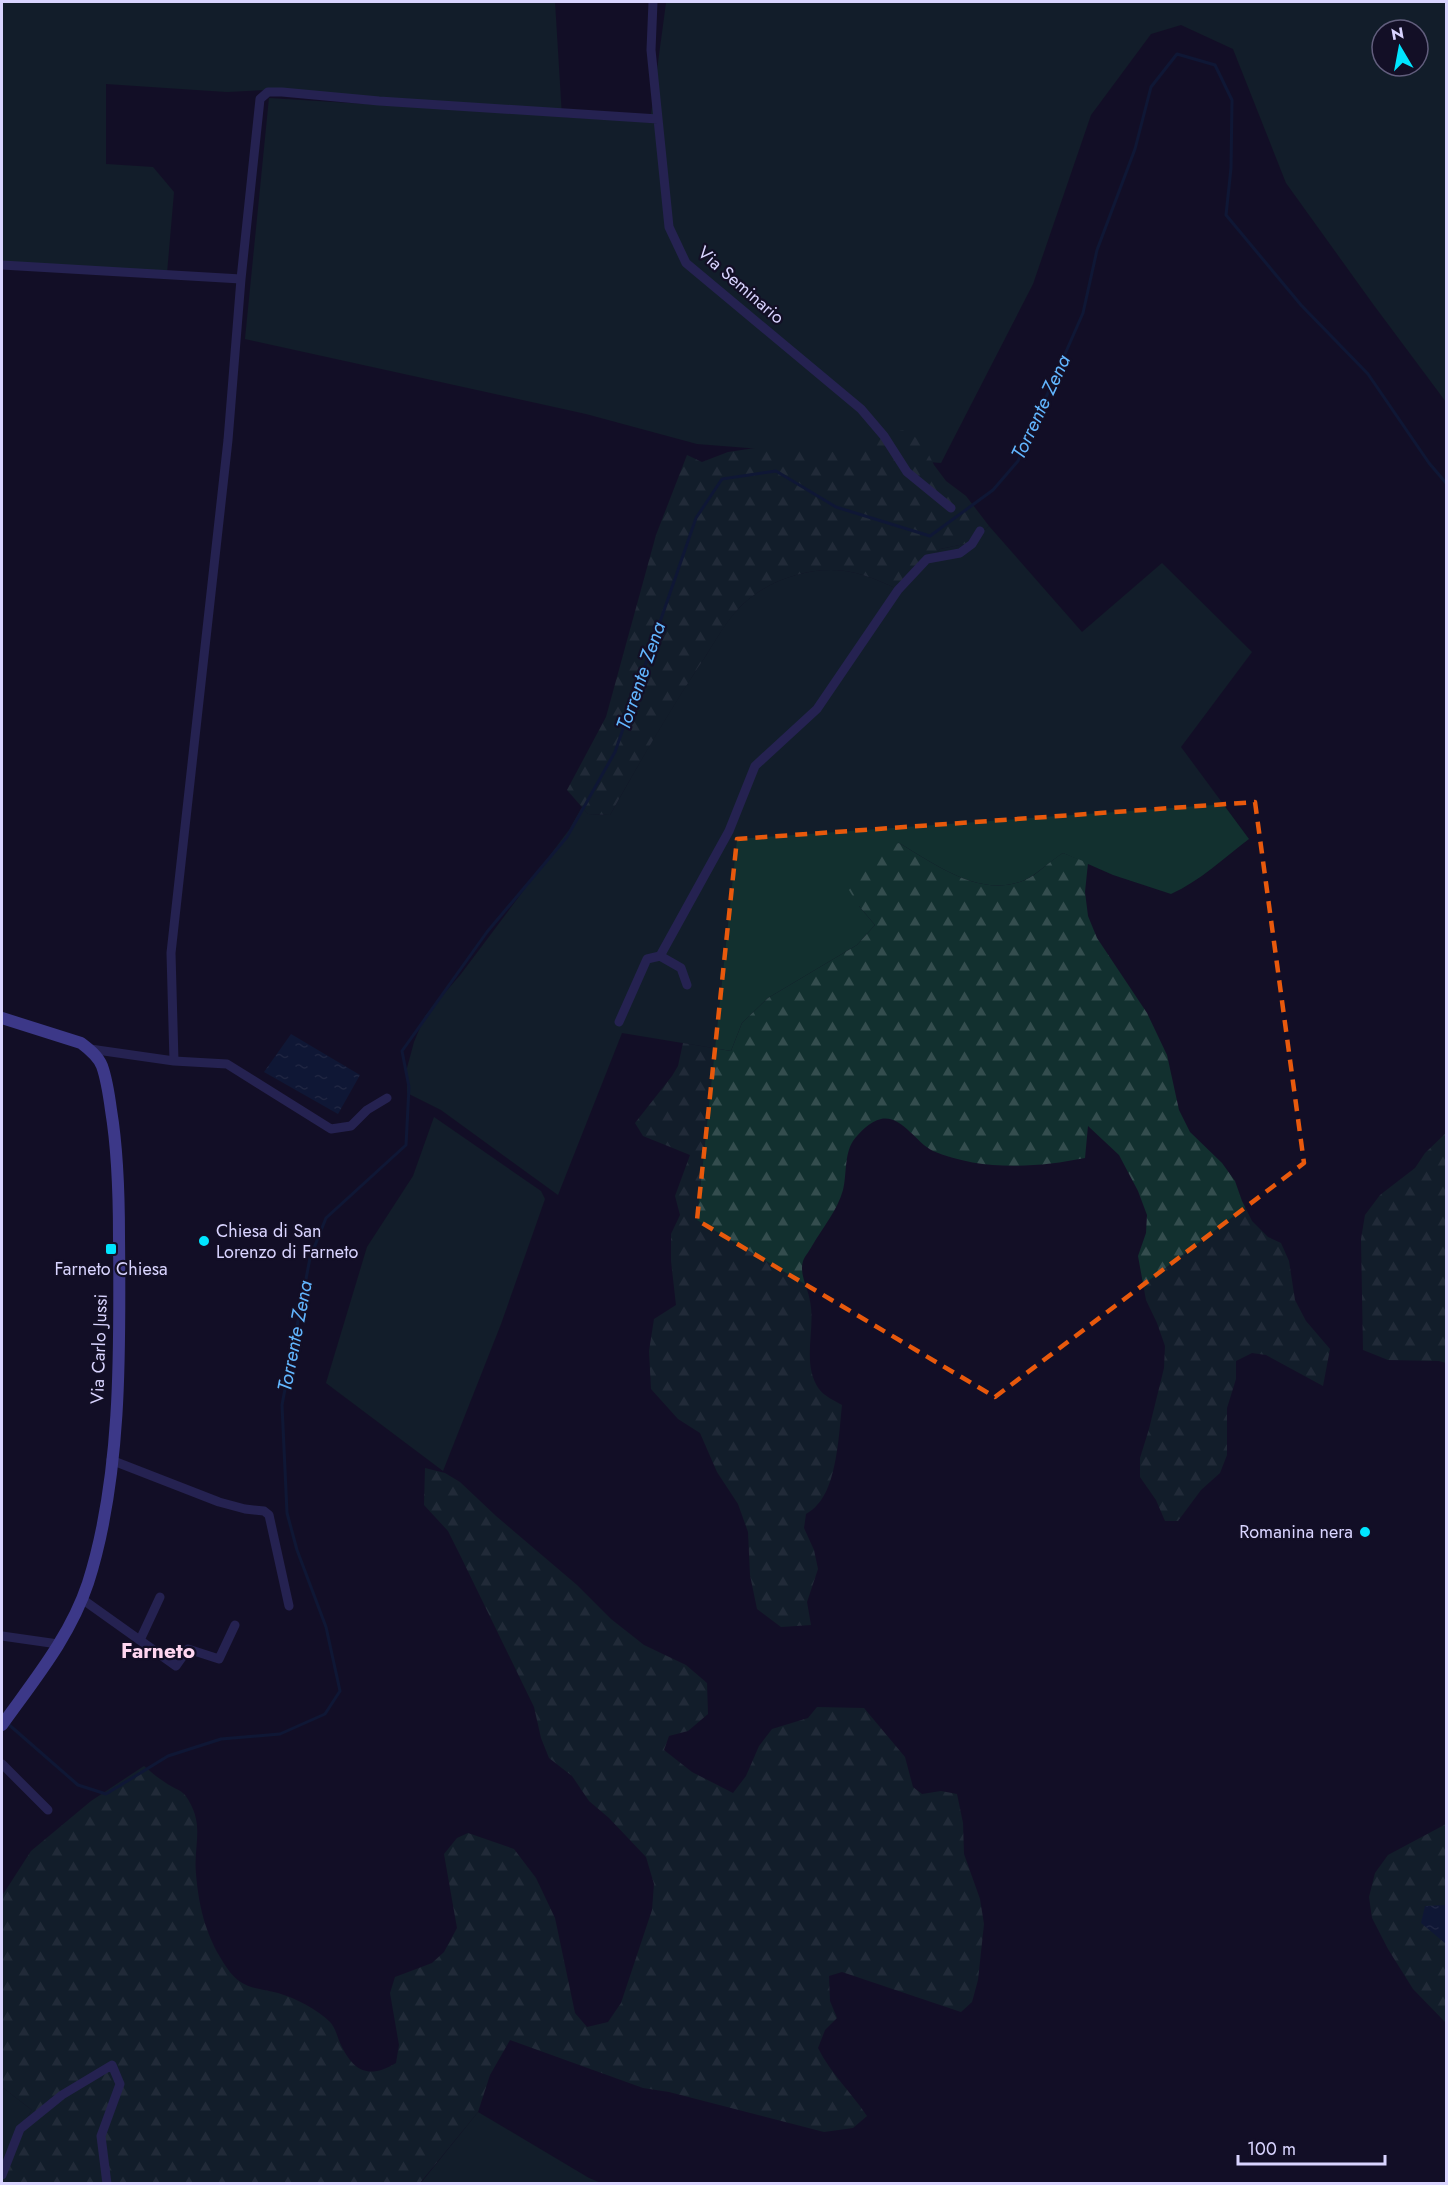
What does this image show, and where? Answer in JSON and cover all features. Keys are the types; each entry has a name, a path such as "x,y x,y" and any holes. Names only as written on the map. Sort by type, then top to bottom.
{"street":[{"name":"Via Seminario","path":"653,2 651,50 669,227 686,263 861,409 884,436 907,472 951,508"},
{"path":"174,1061 171,953 228,440 241,279 260,99 268,92 282,92 390,102 658,119"},
{"path":"2,265 241,279"},
{"path":"660,956 729,831 755,766 817,709 898,590 927,559 960,553 972,544 980,531"},
{"path":"619,1022 647,959 660,956 681,968 687,985"},
{"path":"2,1018 74,1040 90,1049 174,1061 227,1064 331,1129 351,1126 368,1110 387,1098"},
{"name":"Via Carlo Jussi","path":"2,1725 47,1665 76,1615 88,1582 102,1525 111,1460 118,1383 117,1147 108,1087 101,1064 90,1049"},
{"path":"111,1460 219,1502 245,1509 264,1510 268,1515 289,1606"},
{"path":"140,1640 160,1597"},
{"path":"82,1599 176,1666 188,1649 219,1659 235,1624"},
{"path":"2,1636 58,1644"},
{"path":"2,1764 48,1810"},
{"path":"2,2175 20,2129 62,2095 112,2065 120,2084 101,2136 107,2184"}],"highlighted area":[{"path":"1255,802 1304,1163 995,1397 697,1220 737,839"}],"green space":[{"path":"2,2 555,2 562,117 650,122 666,3 1446,2 1446,402 1286,183 1233,49 1181,25 1151,34 1091,115 1033,284 941,463 697,444 586,414 245,339 269,98 462,110 266,90 227,92 106,84 106,164 153,167 174,192 167,273 2,267"},
{"path":"903,430 922,441 934,465 946,481 966,496 989,526 969,543 940,549 903,591 856,573 825,570 792,576 749,598 732,615 722,630 663,723 610,815 588,814 567,790 606,717 656,535 687,455 702,462 728,452 762,447 802,447 834,452 860,446 882,435"},
{"path":"989,526 1082,632 1162,563 1252,652 1181,747 1249,839 1202,876 1171,894 1113,875 1063,853 1025,880 1008,885 975,882 943,869 899,843 859,906 875,925 857,945 768,998 742,1023 731,1051 622,1033 558,1195 441,1110 407,1093 407,1068 414,1042 425,1016 461,974 569,830 582,807 588,814 610,815 674,705 722,630 732,615 749,598 792,576 825,570 856,573 903,591 940,549 969,543"},
{"path":"899,843 943,869 975,882 991,885 1008,885 1025,880 1063,853 1088,863 1085,892 1088,916 1097,938 1147,1013 1167,1055 1179,1110 1190,1132 1222,1163 1235,1181 1252,1221 1268,1237 1281,1243 1289,1261 1295,1300 1306,1321 1330,1349 1323,1386 1266,1355 1252,1353 1236,1361 1236,1379 1227,1408 1227,1455 1220,1473 1201,1490 1178,1521 1165,1521 1156,1500 1140,1477 1140,1458 1164,1368 1165,1346 1146,1300 1138,1256 1146,1233 1147,1215 1138,1191 1119,1155 1088,1126 1085,1158 1047,1164 989,1165 933,1151 896,1121 881,1119 873,1122 858,1134 850,1147 840,1198 802,1266 811,1312 810,1357 814,1379 821,1392 842,1405 836,1458 829,1485 817,1505 806,1514 804,1528 814,1550 818,1569 807,1602 811,1625 781,1627 757,1609 750,1575 748,1532 738,1504 717,1472 700,1433 678,1419 651,1389 649,1351 654,1319 676,1305 671,1261 671,1234 680,1215 675,1196 690,1155 643,1136 635,1123 678,1066 683,1043 731,1051 742,1023 768,998 857,945 875,925 849,890 880,848"},
{"path":"434,1117 541,1191 545,1199 501,1324 443,1471 326,1383 367,1247 413,1176"},
{"path":"1446,1133 1446,1363 1388,1360 1363,1350 1361,1239 1365,1215 1380,1195 1415,1168 1425,1153"},
{"path":"425,1468 445,1473 460,1482 577,1585 611,1619 644,1645 686,1665 707,1683 708,1714 688,1731 669,1736 664,1750 692,1772 733,1793 746,1776 759,1746 772,1729 808,1718 817,1707 864,1708 905,1757 913,1787 922,1794 941,1791 957,1794 963,1823 964,1854 980,1899 984,1924 978,1980 972,2002 961,2012 842,1972 829,1976 830,2001 837,2018 825,2030 818,2048 867,2116 853,2128 824,2132 669,2092 643,2088 510,2040 490,2075 478,2112 420,2183 2,2183 2,2160 32,2110 2,2087 2,1896 31,1851 91,1801 144,1766 183,1793 191,1805 197,1825 196,1874 199,1900 209,1935 227,1968 244,1984 285,1995 325,2017 335,2029 345,2053 362,2070 377,2071 396,2063 399,2045 390,1993 395,1977 432,1963 444,1952 457,1928 444,1854 457,1838 468,1833 514,1849 536,1878 555,1918 575,2013 587,2027 608,2022 621,2003 652,1910 654,1884 646,1857 609,1818 589,1801 572,1776 549,1758 541,1738 534,1707 461,1557 448,1531 424,1505"},
{"path":"1446,1824 1446,2023 1413,1989 1388,1949 1372,1918 1369,1897 1375,1873 1388,1855"},
{"path":"2,2087 32,2110 2,2160"},
{"path":"478,2112 589,2178 601,2183 420,2184"}],"water":[{"path":"291,1034 360,1075 338,1114 264,1072"},
{"path":"1446,1905 1446,1944 1421,1923 1425,1906"}],"waterway":[{"name":"Torrente Zena","path":"7,1723 78,1785 106,1794 168,1756 221,1739 280,1734 325,1714 340,1691 326,1627 297,1550 287,1513 282,1405 310,1258 326,1218 406,1145 409,1087 402,1051 487,932 567,837 615,752 696,518 722,479 776,471 836,507 930,536 993,490 1018,461 1083,313 1097,250 1135,149 1151,87 1177,54 1215,65 1232,100 1231,168 1226,215 1301,305 1368,374 1429,463 1446,483"}],"place":[{"name":"Chiesa di San Lorenzo di Farneto","path":"204,1241"},
{"name":"Farneto Chiesa","path":"111,1249"},
{"name":"Romanina nera","path":"1365,1532"}],"district":[{"name":"Farneto","path":"158,1651"}]}
